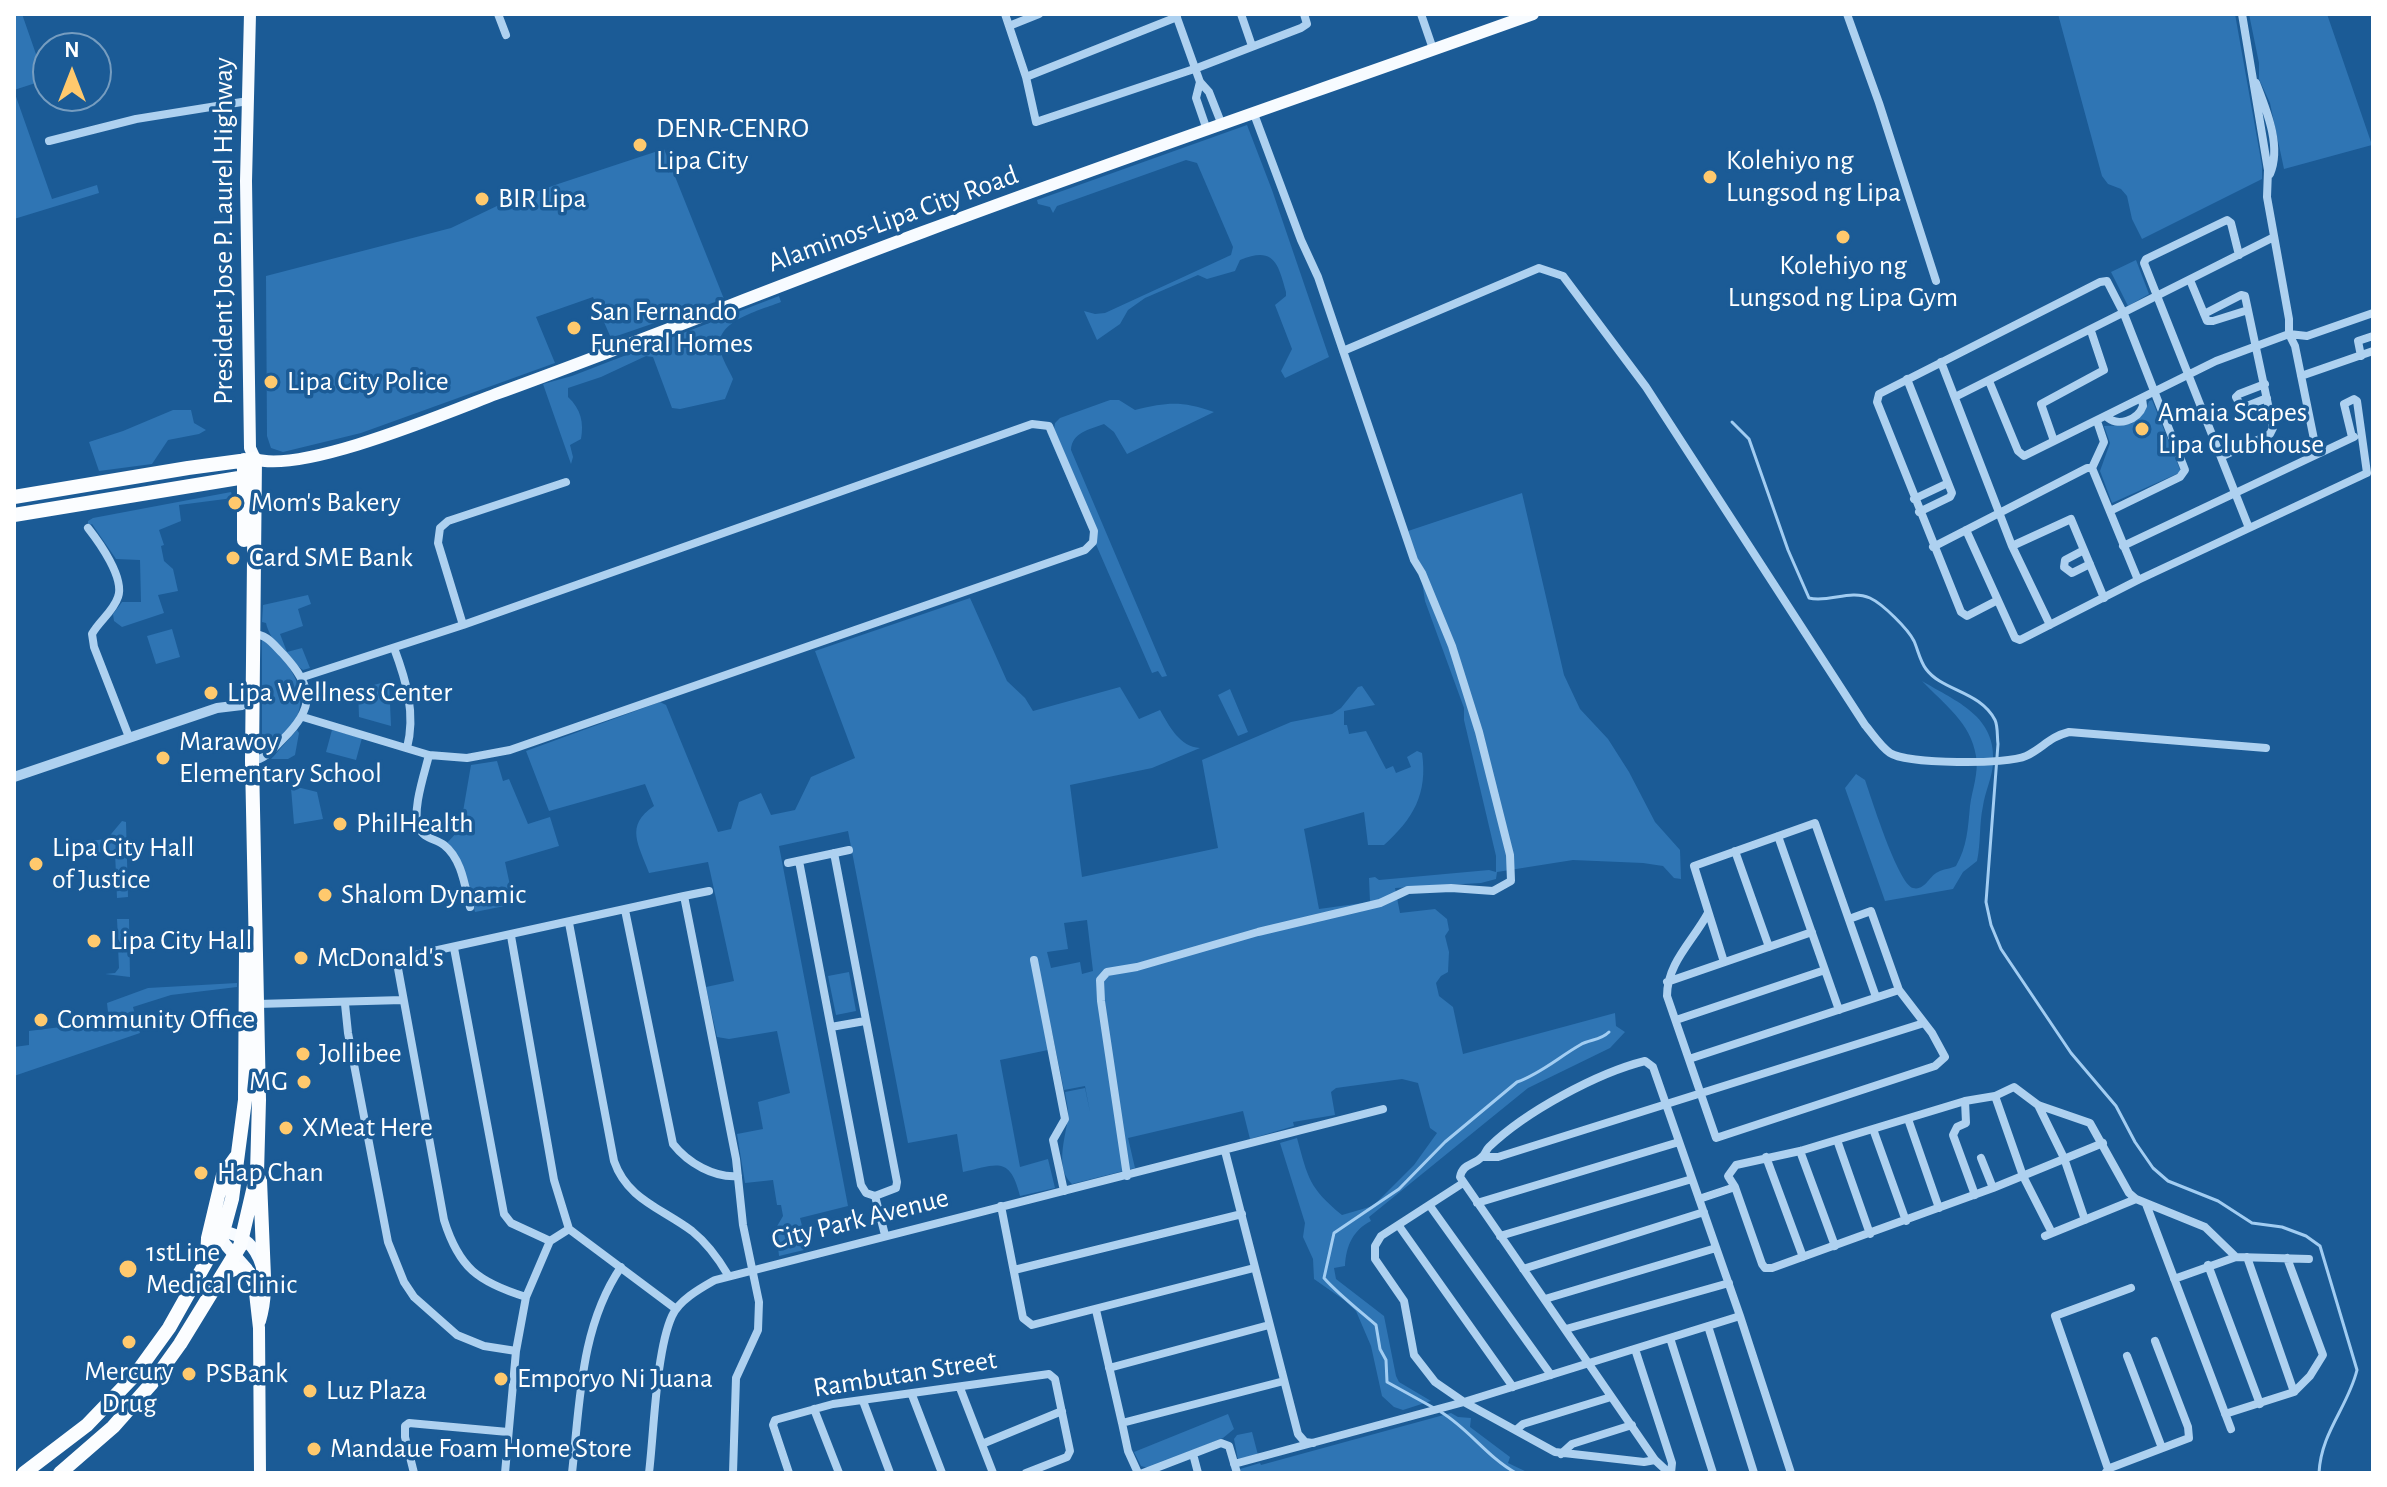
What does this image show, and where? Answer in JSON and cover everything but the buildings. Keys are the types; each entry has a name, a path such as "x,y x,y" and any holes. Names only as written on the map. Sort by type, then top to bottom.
{"highway":[{"path":"14,497 253,464"},
{"path":"14,515 253,464"},
{"name":"President Jose P. Laurel Highway","path":"60,1473 95,1445 152,1383 180,1344 235,1254 254,1191 258,1167 252,761 253,464"},
{"name":"President Jose P. Laurel Highway","path":"24,1473 87,1425 125,1387 169,1328 222,1234 234,1189 247,1071 242,705 253,464"},
{"path":"205,1264 223,1175 238,1154"},
{"path":"219,1277 236,1268 256,1275 262,1200 258,1167"},
{"path":"234,1189 235,1197 243,1201 250,1198 254,1191"}],"main road":[{"name":"President Jose P. Laurel Highway","path":"250,14 246,246 253,464"},
{"name":"Alaminos-Lipa City Road","path":"253,464 317,455 402,429 926,231 1533,14"},
{"path":"256,1275 224,1243 222,1234 242,1238 256,1252 256,1275 264,1300 259,1328 260,1473"}],"street":[{"path":"498,14 506,35"},
{"path":"1005,14 1026,77 1036,122 1197,68 1307,24 1304,14"},
{"path":"1009,26 1039,14"},
{"path":"1241,14 1252,46"},
{"path":"1421,14 1433,49"},
{"path":"1847,14 1936,281"},
{"path":"2242,14 2289,334 2295,346 2317,454"},
{"path":"1026,77 1176,16 1197,68 1200,82 1196,98 1207,130"},
{"path":"1200,82 1209,92 1222,125"},
{"path":"49,141 136,119 248,101"},
{"path":"1127,1176 1101,1001 1100,980 1107,972 1137,967 1258,932 1380,903 1408,890 1451,888 1493,891 1511,881 1510,855 1457,660 1414,560 1318,277 1254,114"},
{"path":"2239,255 2231,223 2227,220 2146,259 2144,265 2249,528"},
{"path":"1955,397 2274,237"},
{"path":"1343,351 1539,268 1563,276 1646,387 1865,725 1890,754 1907,759 2005,761 2025,757 2049,738 2069,732 2266,748"},
{"path":"2190,280 2204,314 2211,322 2248,310"},
{"path":"1996,601 1970,615 1962,614 1876,400 1879,394 2100,282 2110,283 2185,473 2110,511"},
{"path":"2204,314 2243,295 2246,297 2272,432 2221,457"},
{"path":"1989,381 2019,453 2028,455 2216,361 2289,334 2307,336 2373,313"},
{"path":"2054,441 2041,404 2104,370 2091,331"},
{"path":"2361,356 2358,341 2373,336"},
{"path":"2301,376 2373,351"},
{"path":"1941,362 2012,546 2050,625"},
{"path":"1907,379 1951,496 1919,512"},
{"path":"2265,384 2236,397 2242,408 2267,398"},
{"path":"2106,416 2119,422 2137,416 2143,406 2142,398"},
{"path":"1966,530 1996,601 2016,639 2021,639 2138,580 2367,473 2357,401 2352,399 2344,404 2352,437"},
{"path":"2097,421 2104,442 2092,468 2138,580"},
{"path":"303,677 463,625 1040,423 1049,426 1056,439 1094,531 1093,542 1085,550 510,750 467,758 429,755 303,717"},
{"path":"2123,546 2352,437 2362,436"},
{"path":"1933,547 2092,468"},
{"path":"463,625 438,543 440,528 448,521 566,482"},
{"path":"1914,499 1948,483"},
{"path":"2012,546 2071,519 2104,598"},
{"path":"88,528 111,563 119,590 109,613 92,634 94,647 129,737"},
{"path":"2084,550 2065,560 2064,567 2072,573 2090,564"},
{"path":"252,634 266,637 303,677 306,692 303,717 265,757 252,761"},
{"path":"394,648 408,690 410,725 407,748"},
{"path":"14,777 223,706 242,705"},
{"path":"429,755 418,804 418,826 424,835 444,845 454,857 470,907"},
{"path":"1724,962 1694,866 1815,823 1876,997"},
{"path":"1778,836 1839,1010"},
{"path":"788,863 849,850"},
{"path":"1735,851 1769,947"},
{"path":"799,861 861,1185 866,1193 875,1196 898,1185 834,853"},
{"path":"526,1297 503,1290 473,1273 451,1243 397,971 399,960 709,891"},
{"path":"684,896 738,1176 760,1320 736,1378 733,1473"},
{"path":"625,910 673,1144 708,1171 722,1176 738,1176"},
{"path":"1708,913 1673,968 1667,982 1667,996 1716,1138 1938,1064 1945,1058 1945,1053 1899,990 1871,911 1849,919"},
{"path":"569,923 618,1174 632,1191 703,1241 728,1275"},
{"path":"1667,982 1812,932"},
{"path":"511,936 554,1180 569,1229 676,1309 662,1358 649,1473"},
{"path":"454,948 504,1214 511,1223 550,1241"},
{"path":"1034,960 1065,1119 1053,1140 1064,1191"},
{"path":"1676,1020 1825,970"},
{"path":"1689,1059 1899,990"},
{"path":"257,1004 345,1004 403,1000"},
{"path":"345,1004 388,1242 404,1282 414,1297 457,1335 484,1346 516,1351"},
{"path":"831,1027 865,1021"},
{"path":"1482,1157 1498,1157 1924,1023"},
{"path":"1635,1349 1672,1463 1670,1473 1655,1460 1460,1177 1462,1169 1482,1157 1491,1145 1549,1102 1641,1061 1651,1064 1666,1105 1729,1283 1791,1473"},
{"path":"2103,1143 1906,1221 1765,1268 1728,1176 1736,1165 1800,1151 1965,1101 1995,1096 2014,1087 2038,1105 2090,1123 2103,1143 2129,1193 2146,1204 2205,1227 2236,1257"},
{"path":"1995,1096 2048,1235 2136,1199"},
{"path":"1965,1101 1966,1123 1957,1127 1953,1135 1975,1195"},
{"path":"2038,1105 2064,1158 2085,1220"},
{"name":"City Park Avenue","path":"676,1309 703,1287 728,1275 1383,1109"},
{"path":"1908,1119 1939,1208"},
{"path":"1873,1129 1906,1221"},
{"path":"1837,1140 1870,1234"},
{"path":"1477,1203 1679,1142"},
{"path":"1225,1151 1298,1434 1305,1442 1314,1443"},
{"path":"1800,1151 1835,1246"},
{"path":"1766,1157 1803,1257"},
{"path":"1981,1158 1993,1188"},
{"path":"1500,1236 1692,1179"},
{"path":"1463,1183 1379,1238 1375,1249 1375,1259 1404,1301 1416,1359 1435,1382 1464,1402 1561,1454 1644,1462 1655,1460"},
{"path":"1699,1199 1735,1187"},
{"path":"875,1196 885,1235"},
{"path":"2146,1204 2231,1429"},
{"path":"1001,1206 1023,1318 1032,1325 1254,1268"},
{"path":"1430,1206 1551,1375"},
{"path":"1523,1269 1704,1212"},
{"path":"1014,1270 1242,1214"},
{"path":"1399,1226 1513,1387"},
{"path":"505,1473 516,1351 526,1297 550,1241 569,1229"},
{"path":"1545,1299 1716,1248"},
{"path":"2174,1279 2236,1257 2309,1259"},
{"path":"2247,1257 2294,1392"},
{"path":"2225,1414 2294,1392 2310,1376 2323,1355 2287,1258"},
{"path":"2208,1265 2260,1404"},
{"path":"572,1473 589,1341 605,1294 621,1267"},
{"path":"1566,1329 1729,1283"},
{"path":"2131,1288 2055,1316 2106,1471 2186,1440 2190,1435 2155,1341"},
{"path":"1096,1310 1128,1451 1141,1473 1159,1470 1224,1443 1229,1446 1236,1468 1464,1402 1740,1316"},
{"path":"1109,1368 1269,1325"},
{"path":"1708,1326 1754,1473"},
{"path":"1670,1338 1713,1473"},
{"path":"2127,1356 2162,1448"},
{"name":"Rambutan Street","path":"789,1473 773,1425 775,1420 814,1409 1049,1374 1055,1379 1062,1411"},
{"path":"1122,1423 1284,1381"},
{"path":"960,1388 993,1473"},
{"path":"912,1395 942,1473"},
{"path":"1516,1430 1523,1424 1611,1397"},
{"path":"863,1401 890,1473"},
{"path":"814,1409 839,1473"},
{"path":"982,1444 1062,1411 1069,1455 1026,1473"},
{"path":"414,1473 405,1437 405,1426 409,1423 508,1432"},
{"path":"1561,1454 1572,1444 1632,1425"},
{"path":"1193,1454 1198,1473"}],"shaded area":[{"path":"14,14 22,14 32,43 32,84 14,90"},
{"path":"2058,14 2235,14 2262,179 2142,239 2132,219 2127,196 2121,189 2108,184 2102,176"},
{"path":"2249,14 2327,14 2372,145 2284,169 2270,103 2259,79 2259,63"},
{"path":"14,91 52,199 97,185 99,193 14,219"},
{"path":"1247,125 1329,357 1285,378 1281,371 1292,349 1275,305 1286,296 1286,292 1277,265 1267,256 1260,255 1240,260 1235,271 1207,279 1198,275 1145,298 1128,310 1120,324 1097,340 1084,311 1105,313 1231,255 1233,247 1197,163 1186,160 1057,206 1053,213 1050,207 1038,204 1037,200"},
{"path":"664,149 724,299 611,338 593,297 536,317 555,363 361,433 283,452 271,448 267,436 266,276 451,228 499,205"},
{"path":"2136,260 2149,294 2128,306 2111,272"},
{"path":"779,296 781,302 741,318 724,331 720,349 733,379 725,399 672,408 653,357 646,356 568,388 568,397 579,411 582,427 581,439 570,445 571,464 543,384 572,376"},
{"path":"1110,400 1119,400 1135,410 1175,404 1214,412 1127,454 1114,432 1104,424 1082,432 1072,444 1071,450 1167,676 1162,677 1158,671 1152,673 1047,432 1054,429 1060,418"},
{"path":"2152,400 2181,472 2112,503 2100,471 2110,443 2104,426 2137,421"},
{"path":"173,410 191,410 194,423 206,430 168,440 152,464 99,471 89,442"},
{"path":"231,492 233,498 179,505 181,521 159,530 164,545 161,546 164,561 173,569 178,591 158,595 164,613 122,627 114,621 113,614 122,602 141,602 140,560 116,559 92,524 88,526 88,521"},
{"path":"1522,493 1564,675 1580,709 1608,739 1655,822 1680,850 1681,879 1674,878 1663,866 1573,860 1497,872 1496,879 1481,883 1395,888 1400,913 1435,909 1447,919 1448,972 1436,983 1439,996 1453,1007 1463,1054 1615,1013 1616,1026 1625,1032 1610,1048 1528,1088 1369,1217 1371,1221 1359,1229 1352,1239 1345,1266 1334,1268 1336,1279 1384,1316 1399,1382 1431,1401 1403,1410 1394,1407 1382,1396 1371,1346 1356,1311 1314,1279 1313,1259 1303,1237 1305,1223 1280,1143 1297,1138 1311,1181 1342,1215 1373,1206 1414,1165 1437,1133 1430,1128 1418,1083 1402,1079 1336,1088 1331,1092 1335,1115 1293,1122 1294,1126 1250,1139 1243,1111 1128,1138 1135,1168 1072,1184 1062,1161 1068,1114 1065,1092 1085,1088 1090,1112 1085,1086 1064,1090 1052,1032 1048,1050 1000,1060 1020,1167 1048,1159 1055,1188 1020,1196 1012,1174 1001,1166 963,1172 957,1134 908,1143 848,831 779,846 848,1206 800,1218 808,1249 779,1256 776,1228 783,1216 781,1205 777,1205 773,1180 745,1183 737,1134 763,1129 758,1102 790,1093 777,1031 729,1039 717,1037 706,987 734,981 708,862 649,873 636,836 639,821 654,806 645,784 549,811 526,751 660,702 666,705 718,832 731,829 739,802 761,793 771,815 795,810 811,777 855,758 815,651 970,598 1007,681 1025,698 1033,711 1120,687 1139,719 1160,710 1181,740 1200,748 1152,768 1070,785 1082,877 1218,848 1202,760 1291,722 1332,714 1362,686 1375,705 1344,711 1344,725 1347,725 1349,734 1366,731 1386,769 1393,766 1396,773 1411,767 1407,757 1417,751 1422,753 1423,781 1410,815 1384,845 1368,845 1364,812 1304,829 1319,909 1370,902 1369,878 1379,880 1489,870 1496,872 1496,856 1464,720 1464,708 1425,601 1421,575 1405,532","holes":["1087,920 1093,971 1082,974 1080,962 1051,968 1047,952 1068,949 1064,923"]},
{"path":"308,595 311,604 298,609 303,626 280,634 287,652 302,648 310,668 303,670 281,650 266,623 262,622 263,605"},
{"path":"172,629 180,657 156,664 147,636"},
{"path":"262,638 288,666 299,688 300,700 293,724 262,755"},
{"path":"389,681 391,726 359,717 358,689"},
{"path":"1922,681 1972,712 1989,734 1993,764 1982,813 1977,861 1963,872 1953,889 1885,901 1845,788 1856,774 1865,780 1893,857 1913,888 1921,887 1938,872 1956,866 1966,837 1977,769 1973,744 1963,724"},
{"path":"1230,689 1248,732 1238,736 1218,695"},
{"path":"297,730 295,755 288,759 271,759"},
{"path":"332,730 362,738 356,760 326,752"},
{"path":"497,761 503,781 509,779 528,824 550,817 559,846 505,862 514,904 475,912 469,887 447,843 460,829 471,765"},
{"path":"291,788 317,792 323,819 294,824"},
{"path":"122,821 126,822 128,897 117,898 115,852 71,853 70,843 107,839"},
{"path":"117,919 129,919 130,977 105,974 115,973 119,968 118,947 121,944"},
{"path":"849,972 856,1011 836,1015 828,976"},
{"path":"237,983 237,987 171,995 133,1007 140,1033 14,1076 14,1047 29,1045 29,1031 109,1021 107,1003 148,988"},
{"path":"1451,1413 1471,1418 1470,1427 1510,1457 1508,1463 1529,1473 1241,1473 1240,1469 1260,1463"},
{"path":"1228,1414 1234,1429 1223,1438 1148,1468 1141,1466 1134,1452"},
{"path":"1252,1432 1258,1455 1238,1460 1234,1439 1237,1435"}],"waterway":[{"path":"1732,422 1749,439 1788,550 1809,598 1855,595 1875,601 1906,630 1924,666 1933,676 1980,703 1995,720 1998,744 1986,902 1991,925 2001,949 2071,1053 2116,1106 2153,1168 2168,1181 2218,1201 2252,1223 2282,1227 2306,1236 2320,1246 2357,1370 2325,1445 2319,1473"},
{"path":"1434,1408 1387,1382 1386,1360 1380,1349 1376,1325 1324,1278 1334,1233 1399,1189 1445,1142 1517,1082 1580,1045 1609,1032"},
{"path":"1441,1412 1516,1473"}],"place":[{"name":"DENR-CENRO Lipa City","path":"640,145"},
{"name":"Kolehiyo ng Lungsod ng Lipa","path":"1710,177"},
{"name":"BIR Lipa","path":"482,199"},
{"name":"Kolehiyo ng Lungsod ng Lipa Gym","path":"1843,237"},
{"name":"San Fernando Funeral Homes","path":"574,328"},
{"name":"Lipa City Police","path":"271,382"},
{"name":"Amaia Scapes Lipa Clubhouse","path":"2142,429"},
{"name":"Mom's Bakery","path":"235,503"},
{"name":"Card SME Bank","path":"233,558"},
{"name":"Lipa Wellness Center","path":"211,693"},
{"name":"Marawoy Elementary School","path":"163,758"},
{"name":"PhilHealth","path":"340,824"},
{"name":"Lipa City Hall of Justice","path":"36,864"},
{"name":"Shalom Dynamic","path":"325,895"},
{"name":"Lipa City Hall","path":"94,941"},
{"name":"McDonald's","path":"301,958"},
{"name":"Community Office","path":"41,1020"},
{"name":"Jollibee","path":"303,1054"},
{"name":"MG","path":"304,1082"},
{"name":"XMeat Here","path":"286,1128"},
{"name":"Hap Chan","path":"201,1173"},
{"name":"1stLine Medical Clinic","path":"128,1269"},
{"name":"Mercury Drug","path":"129,1342"},
{"name":"PSBank","path":"189,1374"},
{"name":"Emporyo Ni Juana","path":"501,1379"},
{"name":"Luz Plaza","path":"310,1391"},
{"name":"Mandaue Foam Home Store","path":"314,1449"}]}
